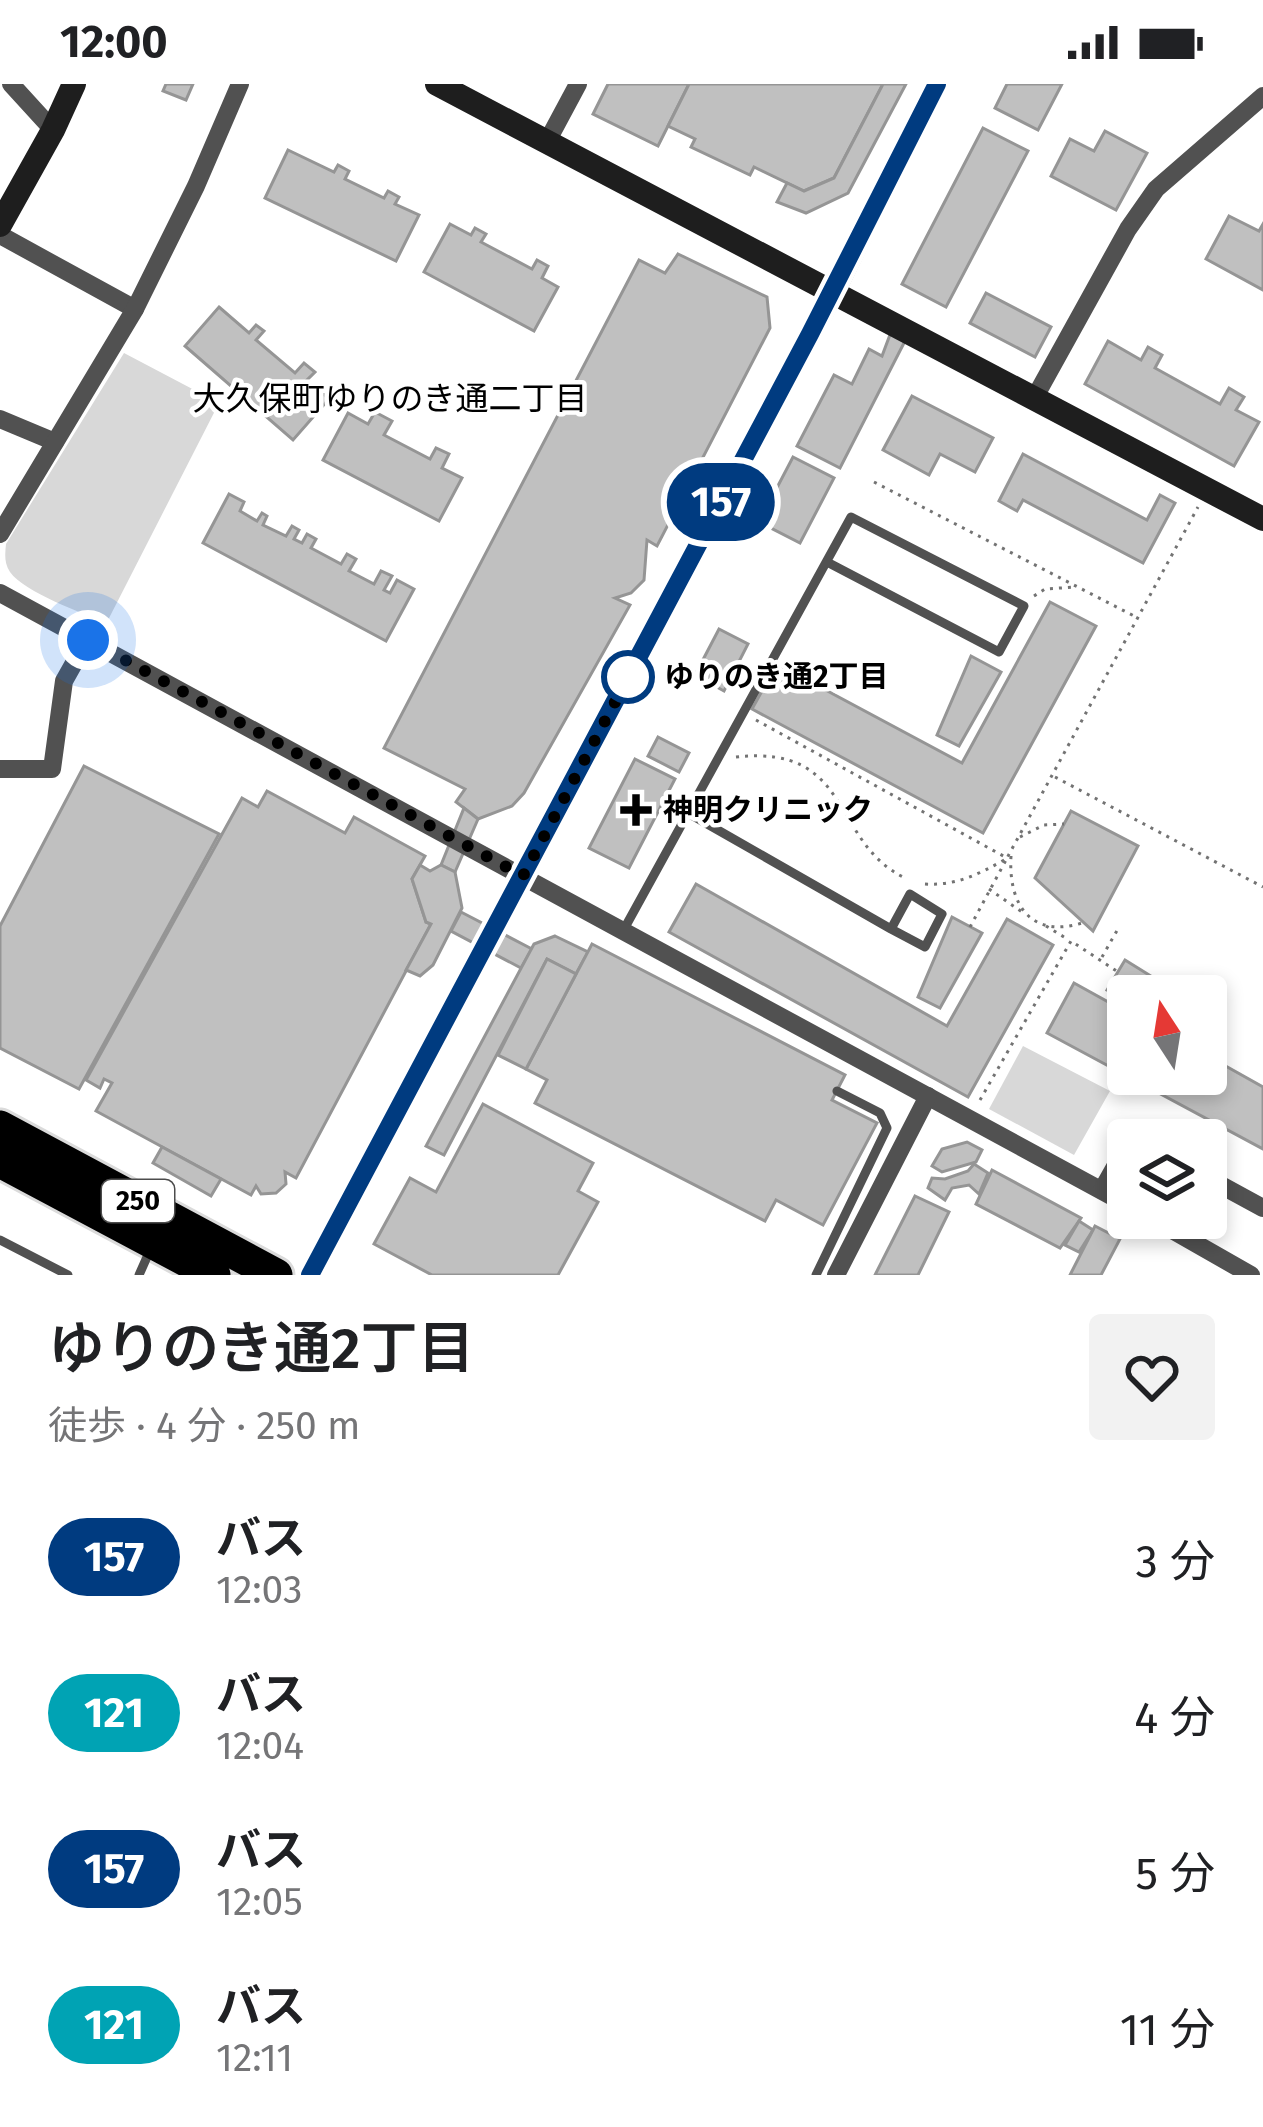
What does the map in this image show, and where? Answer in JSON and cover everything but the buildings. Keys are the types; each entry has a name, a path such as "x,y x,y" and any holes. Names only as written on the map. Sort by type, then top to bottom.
{"highway":[{"name":"250","path":"0,1127 276,1275"},
{"name":"250","path":"0,1161 214,1275"}],"street":[{"path":"11,84 53,130"},
{"path":"0,225 74,84"},
{"path":"3,523 135,309 240,84"},
{"path":"437,84 1263,519"},
{"path":"548,140 578,84"},
{"path":"310,1275 832,292 937,84"},
{"path":"1035,398 1128,229 1156,189 1263,96"},
{"path":"0,235 135,309"},
{"path":"0,418 55,442"},
{"path":"0,593 1107,1193"},
{"path":"0,770 52,769 64,681 88,640"},
{"path":"836,1275 928,1096"},
{"path":"1102,1190 1107,1182"},
{"path":"1227,1188 1263,1208"},
{"path":"1187,1239 1251,1275"}],"lane":[{"path":"623,931 851,517 1024,606 999,652 827,562"},
{"path":"688,814 891,929 925,947 942,914 910,894 891,929"},
{"path":"816,1275 887,1129 880,1113 837,1091"},
{"path":"0,1240 68,1275"},
{"path":"139,1275 153,1243"}],"path":[{"path":"874,482 1138,617"},
{"path":"970,927 1207,490"},
{"path":"743,713 1007,858"},
{"path":"718,759 786,758 814,773 830,787 867,849 885,868 916,883 945,885 1007,858"},
{"path":"1054,777 1263,886"},
{"path":"1018,838 1044,825 1064,824"},
{"path":"1012,850 1011,888 1024,914"},
{"path":"989,890 1118,972"},
{"path":"1046,926 1066,928 1085,922"},
{"path":"1100,960 1119,928"},
{"path":"969,1119 1071,941"}],"shaded area":[{"path":"124,353 219,403 106,624 17,580 8,569 5,551"},
{"path":"1023,1046 1107,1089 1074,1155 989,1109"}],"bus line":[{"name":"157","path":"310,1275 810,334 937,84"}],"place":[{"name":"ゆりのき通2丁目","path":"628,677"},
{"name":"神明クリニック","path":"636,810"}],"district":[{"name":"大久保町ゆりのき通二丁目","path":"390,398"}],"route":[{"path":"88,640 523,876 633,668 628,677"}]}
